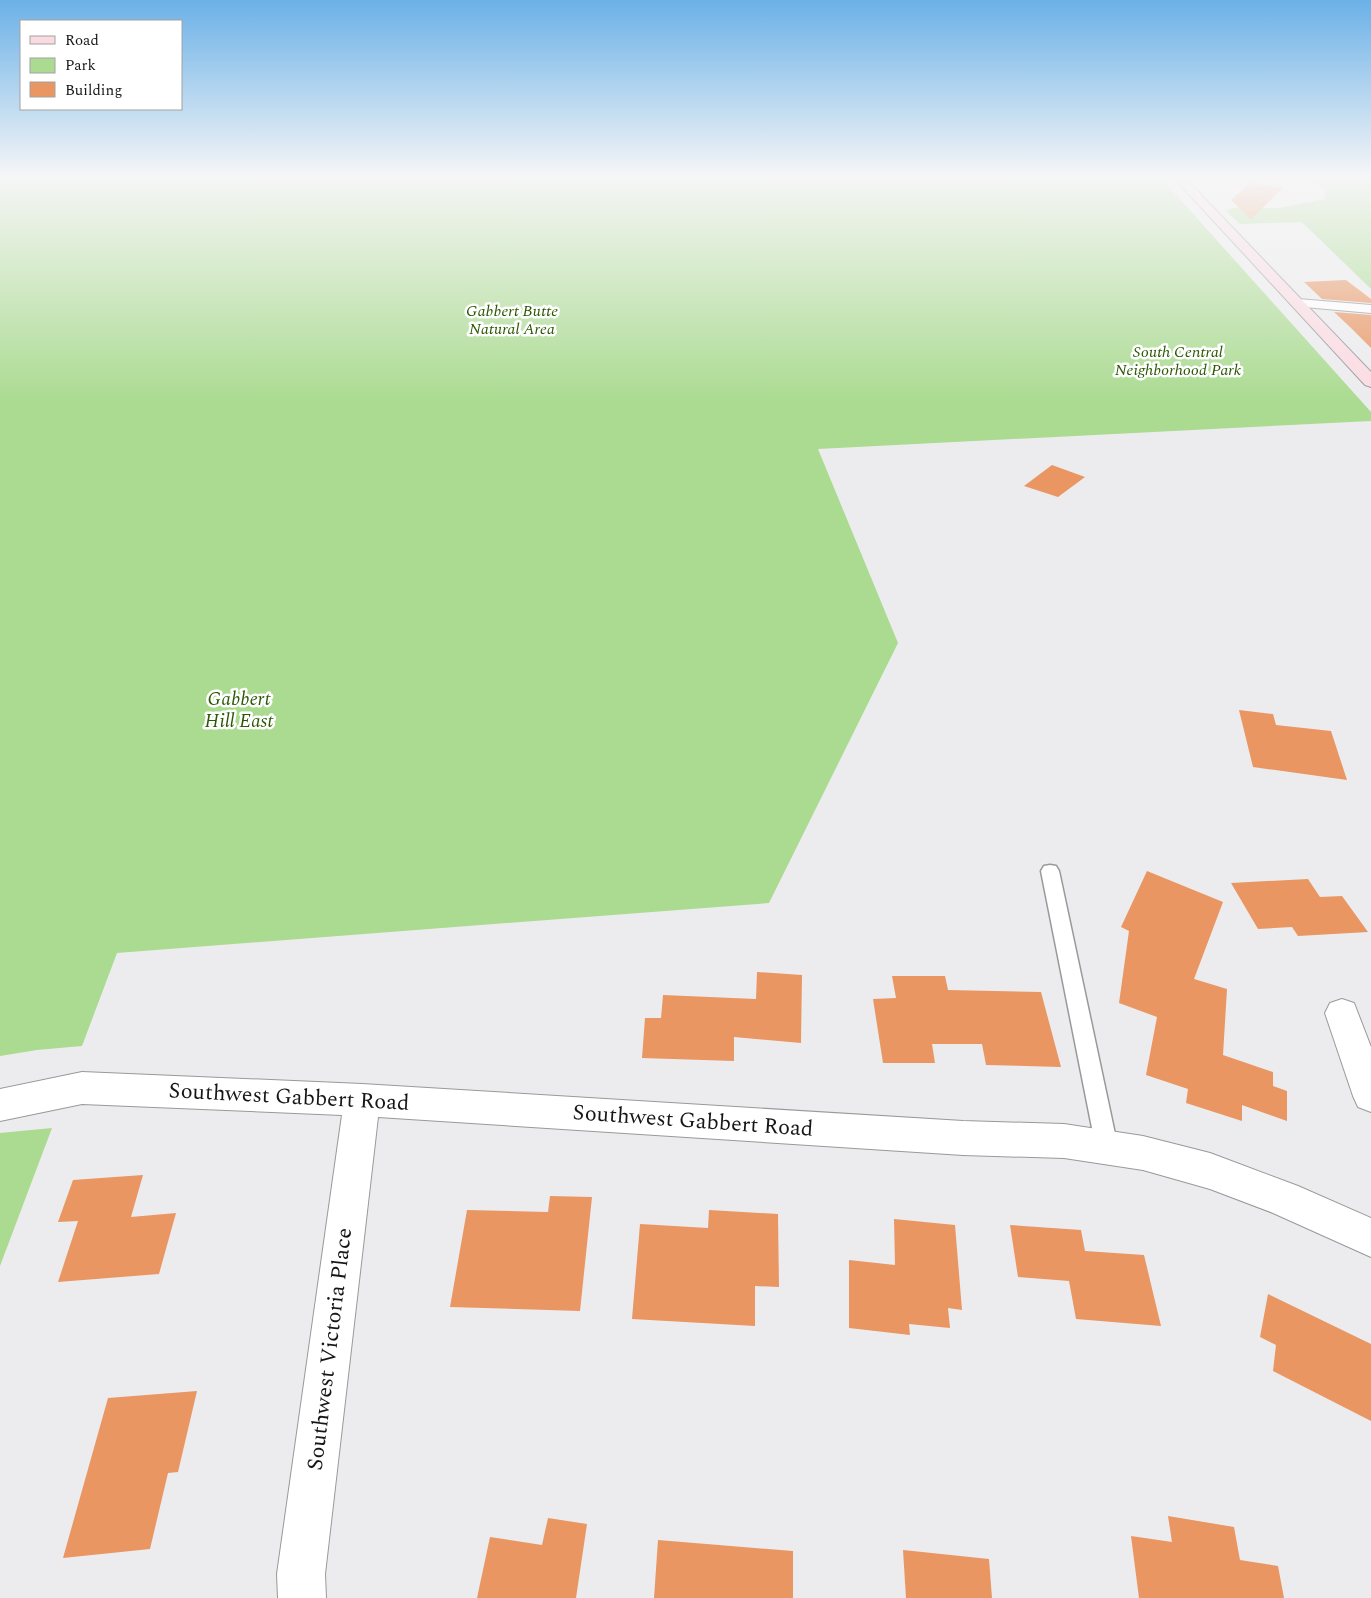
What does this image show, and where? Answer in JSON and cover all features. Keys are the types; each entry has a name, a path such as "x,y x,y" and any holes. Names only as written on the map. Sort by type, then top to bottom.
{"street":[{"path":"1248,252 1371,382"},
{"path":"1298,304 1371,309"},
{"path":"1342,1013 1371,1096"},
{"name":"Southwest Gabbert Road","path":"0,1105 82,1088 362,1100 963,1138 1064,1141 1143,1153 1210,1171 1284,1199 1371,1238"},
{"name":"Southwest Victoria Place","path":"302,1598 301,1574 362,1100"}],"lane":[{"path":"1050,871 1107,1148"}],"green space":[{"path":"0,252 1227,252 1371,412 1371,421 818,449 898,643 769,903 117,953 82,1046 0,1056"},
{"path":"1332,252 1371,252 1371,289"},
{"path":"52,1128 0,1266 0,1133"}],"building":[{"path":"1346,280 1371,299 1371,303 1322,299 1304,282"},
{"path":"1334,312 1371,315 1371,348 1350,327"},
{"path":"1052,465 1085,477 1058,497 1024,486"},
{"path":"1239,710 1273,714 1276,725 1331,731 1347,780 1253,767"},
{"path":"1147,871 1223,902 1194,979 1227,989 1223,1055 1273,1072 1273,1086 1287,1091 1287,1121 1242,1105 1242,1121 1186,1103 1188,1089 1146,1075 1157,1017 1119,1003 1129,931 1121,927"},
{"path":"1308,879 1320,897 1342,896 1368,932 1298,936 1292,927 1258,929 1231,883"},
{"path":"757,972 802,975 801,1043 734,1037 734,1061 642,1058 645,1018 661,1018 663,995 756,999"},
{"path":"892,976 945,976 948,990 1041,992 1061,1067 986,1065 982,1044 932,1044 935,1063 883,1063 873,999 896,998"},
{"path":"143,1175 131,1217 176,1213 159,1274 58,1282 78,1221 58,1222 73,1180"},
{"path":"550,1196 592,1197 580,1311 450,1307 467,1210 548,1212"},
{"path":"709,1210 778,1214 779,1287 755,1286 755,1326 632,1319 640,1224 708,1228"},
{"path":"894,1219 955,1225 962,1310 948,1308 950,1328 909,1324 910,1335 849,1328 849,1260 895,1265"},
{"path":"1010,1225 1081,1230 1085,1251 1144,1255 1161,1326 1076,1319 1069,1281 1018,1277"},
{"path":"1268,1294 1371,1344 1371,1421 1273,1371 1276,1345 1260,1337"},
{"path":"197,1391 178,1472 168,1473 150,1549 63,1558 108,1398"},
{"path":"1168,1516 1234,1527 1240,1560 1278,1566 1284,1598 1139,1598 1131,1536 1172,1542"},
{"path":"548,1518 587,1524 576,1598 477,1598 490,1537 542,1545"},
{"path":"658,1540 793,1551 793,1598 654,1598"},
{"path":"903,1550 989,1559 992,1598 906,1598"}],"park label":[{"name":"Gabbert Butte Natural Area","path":"512,320"},
{"name":"South Central Neighborhood Park","path":"1178,361"},
{"name":"Gabbert Hill East","path":"239,710"}]}
